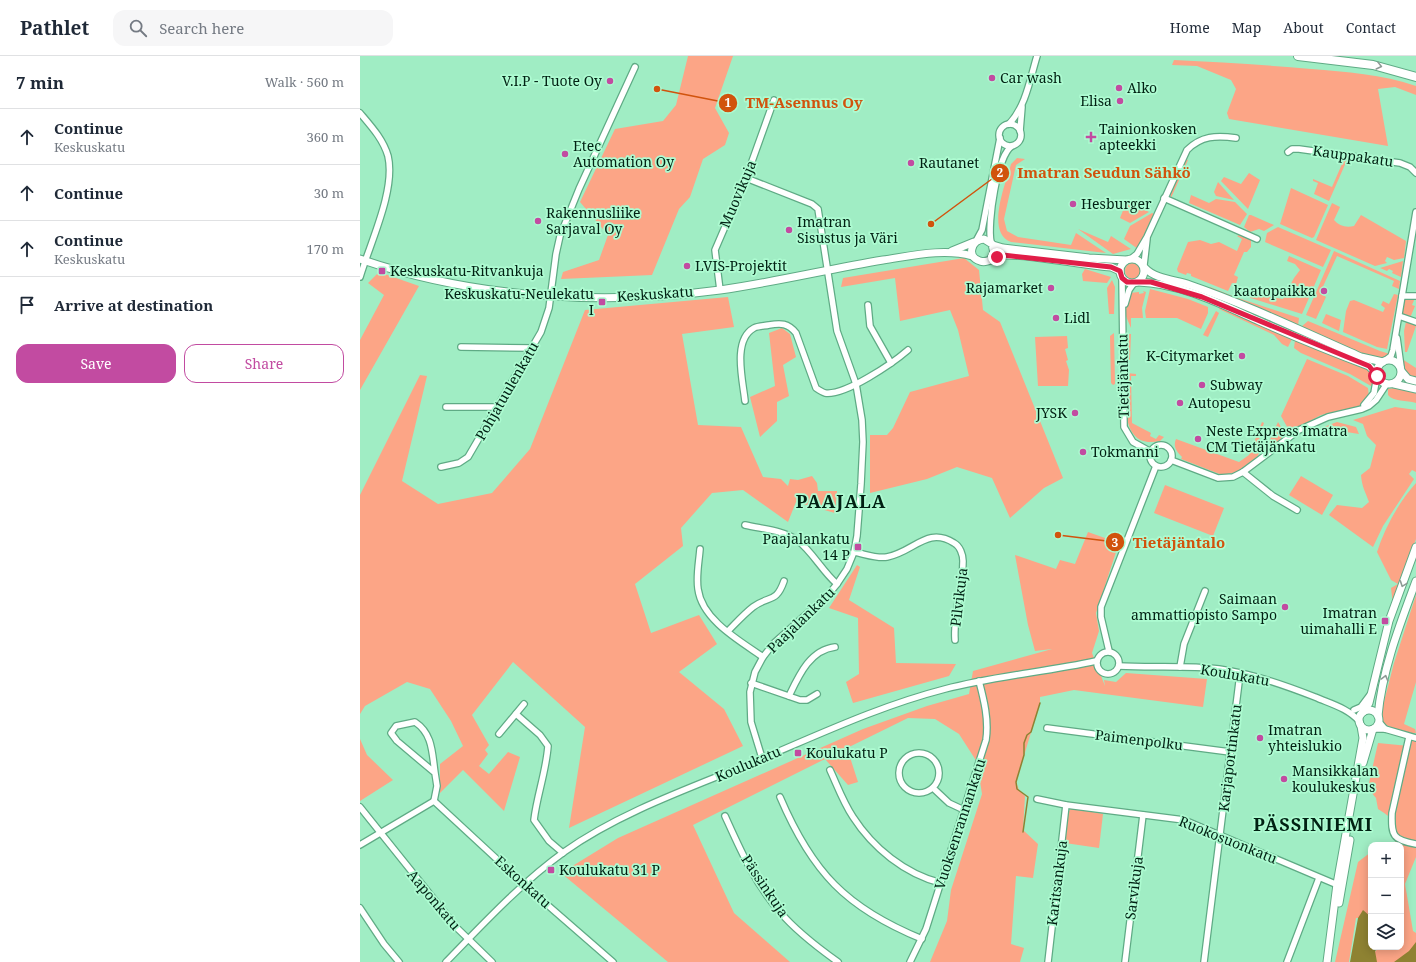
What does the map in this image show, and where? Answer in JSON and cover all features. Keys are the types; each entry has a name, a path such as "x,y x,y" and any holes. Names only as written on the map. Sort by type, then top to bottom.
{"highway":[{"path":"1298,56 1373,65 1416,77"}],"main road":[{"path":"1416,381 1408,378 1396,362 1361,356 1225,298 1189,284 1153,275 1139,260 1089,258 1003,248 984,239 975,242 971,249 972,256 978,261 990,260 1003,255 1104,266 1121,274 1127,282 1151,282 1172,287 1216,302 1369,366 1380,381 1386,385 1394,384 1416,389"},
{"name":"Keskuskatu","path":"362,260 460,284 550,296 623,298 720,290 827,269 951,252 975,242"},
{"path":"990,260 994,253 992,244"},
{"name":"Keskuskatu","path":"951,252 972,256"},
{"path":"1121,274 1122,264 1129,259"},
{"path":"1136,282 1143,277 1144,266"},
{"path":"1377,375 1378,367 1384,361"},
{"path":"1394,384 1399,381 1401,370"},
{"path":"1327,962 1363,738 1360,716 1369,703 1389,621 1416,547"},
{"path":"1340,885 1367,746 1378,719 1380,699 1393,650 1416,581"},
{"path":"1363,712 1371,710 1378,719"},
{"path":"1360,724 1366,730 1373,729"}],"street":[{"path":"975,242 982,230 1000,138 1000,130 1016,117 1022,105 1037,56"},
{"name":"Pohjatuulenkatu","path":"441,467 459,463 468,457 541,332 549,308 556,254 560,236 579,189 635,67"},
{"name":"Muovikuja","path":"720,290 715,250 746,178 774,100"},
{"path":"992,244 989,224 994,197 1005,153 1020,139 1022,105"},
{"path":"360,113 380,137 388,156 390,171 388,189 362,260 360,277"},
{"path":"1009,124 1014,125 1020,131"},
{"path":"1129,259 1137,254 1147,237 1184,155 1191,146 1207,137 1221,136 1236,138"},
{"path":"1000,138 1005,144 1012,146"},
{"name":"Kauppakatu","path":"1288,152 1292,149 1299,149 1400,163 1410,167 1416,173"},
{"name":"Paajalankatu","path":"746,178 812,204 818,209 836,331 856,384 863,442 862,484 854,552 848,569 828,595 774,643 763,657 751,683 751,722 762,758"},
{"path":"1164,198 1257,239"},
{"path":"1384,361 1392,352 1416,212"},
{"path":"1144,266 1147,237"},
{"name":"Tietäjänkatu","path":"1121,274 1123,310 1124,427 1133,442 1151,452"},
{"name":"Tietäjänkatu","path":"1123,310 1129,290 1136,282"},
{"path":"1402,296 1416,296"},
{"path":"868,304 870,326 891,363"},
{"path":"1399,316 1416,322"},
{"path":"745,401 740,349 745,338 754,328 784,323 796,332 816,388 823,392 830,393 856,384 891,363 908,350"},
{"path":"1396,330 1401,370"},
{"path":"461,347 532,348"},
{"path":"1353,411 1364,405 1372,397 1376,387 1377,375"},
{"path":"1171,460 1218,478 1233,477 1243,472 1299,430 1317,421 1362,410 1372,404 1386,385"},
{"path":"446,407 498,407"},
{"path":"1157,446 1165,446 1171,452 1171,460 1165,466 1156,466 1151,460 1151,452 1157,446"},
{"path":"1109,651 1099,655 1096,661 1100,672 1108,674 1115,672 1119,666 1117,656 1109,651 1101,617 1101,607 1156,466"},
{"path":"1243,472 1273,496 1297,510"},
{"path":"746,525 784,534 798,540 822,569 837,584"},
{"name":"Pilvikuja","path":"854,552 877,557 887,557 904,552 932,537 940,536 946,537 957,545 963,560 954,626 955,640"},
{"path":"700,549 698,588 700,599 711,616 728,631 763,657"},
{"path":"728,631 753,607 763,601 773,599 781,591 784,581"},
{"path":"1180,667 1184,644 1205,591"},
{"path":"790,696 797,679 808,662 820,651 835,647"},
{"name":"Koulukatu","path":"446,962 525,885 564,853 590,836 657,802 867,714 914,698 979,681 1096,661"},
{"name":"Koulukatu","path":"1119,666 1180,667 1220,670 1273,681 1346,710"},
{"name":"Karjaportinkatu","path":"1204,962 1240,674"},
{"name":"Vuoksenrannankatu","path":"910,962 922,939 980,765 988,728 984,698 979,681"},
{"path":"751,683 800,700 807,700 817,694"},
{"path":"1354,710 1362,707 1371,693"},
{"path":"499,734 524,704"},
{"path":"1346,710 1363,712"},
{"path":"1346,710 1360,724"},
{"path":"516,714 540,735 548,746 547,764 536,804 534,820 549,841 564,853"},
{"path":"1378,719 1385,729"},
{"path":"360,845 434,801 436,786 435,773 432,746 424,728 415,722 396,726 391,733 396,742 435,773"},
{"name":"Paimenpolku","path":"1047,728 1230,752"},
{"path":"1373,729 1385,729 1416,738"},
{"path":"1409,737 1392,813 1391,825 1392,833 1395,837 1416,844"},
{"path":"926,753 936,762 940,775 933,788 920,793 912,792 905,787 901,782 899,769 906,757 912,754 926,753"},
{"path":"830,770 853,817 879,848 912,872 941,884"},
{"path":"933,788 949,803 964,810"},
{"path":"780,797 794,829 812,859 833,884 874,917 922,939"},
{"name":"Ruokosuonkatu","path":"1038,800 1184,820 1319,878 1340,885"},
{"name":"Eskonkatu","path":"434,801 525,885 613,962"},
{"name":"Karitsankuja","path":"1048,962 1066,805"},
{"name":"Aaponkatu","path":"360,806 422,887 468,940 492,962"},
{"name":"Sarvikuja","path":"1125,962 1143,815"},
{"name":"Pässinkuja","path":"725,816 747,864 779,911 818,948 838,962"},
{"path":"1287,962 1319,878"},
{"path":"360,908 384,944 399,962"}],"shaded area":[{"path":"688,56 733,56 715,108 729,133 725,145 703,159 690,197 679,209 652,275 561,279 563,272 599,260 608,235 580,202 615,129 663,121 676,105"},
{"path":"1174,60 1277,66 1364,74 1416,86 1416,95 1395,87 1378,89 1388,146 1229,119 1227,113 1236,89 1231,80 1197,66 1172,65"},
{"path":"1017,158 1025,159 1016,165 1004,219 1007,231 1018,237 1071,245 1076,233 1106,253 1011,242 1003,237 999,229 999,207 1011,164"},
{"path":"1184,158 1188,160 1171,198 1170,193"},
{"path":"1341,158 1347,160 1329,201 1314,194 1318,183 1313,181 1313,179 1332,187 1342,164 1339,162"},
{"path":"1249,173 1260,180 1248,209 1221,181 1224,177 1241,184"},
{"path":"1218,182 1234,200 1216,196 1214,192"},
{"path":"1291,188 1328,205 1314,237 1312,238 1280,224"},
{"path":"1191,195 1209,203 1216,199 1235,202 1247,214 1240,225 1189,203"},
{"path":"1126,203 1149,212 1130,223 1120,218"},
{"path":"1332,203 1340,207 1334,220 1340,225 1345,227 1354,226 1361,215 1406,241 1404,258 1394,260 1387,257 1385,261 1387,263 1375,266 1316,240"},
{"path":"1152,213 1154,214 1138,249 1124,239 1130,226"},
{"path":"1249,215 1274,225 1264,231 1259,229 1250,232 1244,227"},
{"path":"1278,227 1331,250 1323,267 1265,242 1267,233"},
{"path":"1078,229 1108,242 1111,236 1131,249 1113,254"},
{"path":"1239,235 1251,240 1251,247 1247,252 1244,252 1234,275 1238,277 1236,284 1232,283 1228,291 1191,276 1191,274 1187,273 1186,275 1178,272 1177,269 1188,242 1200,240 1211,244 1219,242 1237,251 1242,239 1237,236"},
{"path":"1334,251 1400,281 1399,289 1392,286 1394,281 1337,256 1320,293 1326,297 1316,319 1306,315"},
{"path":"1289,256 1321,270 1302,314 1238,294 1239,292 1283,299 1300,270 1295,264 1287,261"},
{"path":"964,258 979,270 983,310 1000,322 1063,478 1044,488 1010,518 992,478 957,467 927,479 870,493 870,435 887,435 893,428 910,392 969,376 958,330 950,310 900,321 895,278 841,287 843,278"},
{"path":"1403,261 1401,277 1392,273 1393,271 1389,269 1387,271 1380,268"},
{"path":"1133,263 1140,268 1141,271 1136,278 1133,279 1126,274 1125,271 1130,264"},
{"path":"1085,269 1111,277 1107,283 1083,281 1082,274"},
{"path":"379,272 419,286 360,390 360,340 384,295 368,283"},
{"path":"1112,280 1115,287 1114,314 1109,314 1107,288"},
{"path":"1210,287 1235,297 1299,318 1298,326 1301,327 1308,321 1390,354 1382,359 1369,357 1209,289"},
{"path":"1150,289 1188,299 1208,307 1208,313 1201,329 1177,318 1146,318 1145,311"},
{"path":"1143,291 1146,292 1142,308 1143,318 1131,318 1131,328 1125,314 1130,293 1139,292 1139,294 1144,293"},
{"path":"1394,294 1398,295 1387,349 1377,347 1343,332 1346,311 1350,301 1354,300 1383,312 1385,308 1381,305 1383,301 1389,304"},
{"path":"728,297 734,327 682,334 698,425 741,427 763,477 781,479 788,486 790,479 798,480 812,476 817,483 818,491 837,491 835,513 796,502 788,522 743,490 712,493 681,528 683,546 635,584 651,633 699,615 717,644 679,672 724,709 743,746 569,828 585,727 513,662 472,715 489,745 485,750 488,754 479,766 489,774 508,752 520,757 504,811 463,770 440,793 440,764 463,746 451,721 430,689 407,682 365,706 360,714 360,495 420,375 427,376 402,481 438,504 492,493 530,449 585,310"},
{"path":"1407,298 1415,298 1412,305 1415,306 1410,318 1402,314 1403,302"},
{"path":"1220,306 1368,368 1374,374 1375,381 1371,386 1350,374 1301,353 1294,348 1295,340 1292,339 1288,347 1282,344 1274,335 1219,309"},
{"path":"1216,311 1219,313 1208,337 1203,335"},
{"path":"1326,314 1341,320 1339,331 1322,323"},
{"path":"1406,322 1416,326 1407,352 1405,352 1404,331"},
{"path":"782,328 790,334 796,357 783,365 789,396 777,402 777,421 760,437 750,397 775,386 769,333"},
{"path":"1114,333 1115,384 1113,385 1111,383 1110,336"},
{"path":"1125,334 1131,334 1130,360 1125,360"},
{"path":"1067,336 1068,348 1065,349 1068,360 1066,361 1069,370 1068,386 1038,386 1035,337"},
{"path":"1307,359 1348,376 1368,388 1369,397 1360,406 1321,415 1290,432 1281,416"},
{"path":"1402,359 1416,368 1416,379 1407,374 1404,369"},
{"path":"1127,373 1136,374 1136,376 1131,376 1132,423 1151,433 1150,436 1156,439 1159,435 1164,437 1160,441 1147,442 1138,438 1132,431 1126,410 1125,377"},
{"path":"1395,388 1416,392 1416,403 1397,400 1390,397 1388,395 1388,389"},
{"path":"1395,407 1416,410 1416,472 1412,470 1409,474 1414,479 1383,526 1373,547 1329,515 1337,505 1362,508 1369,502 1363,486 1361,475 1370,468 1376,445 1367,436 1363,424 1353,420"},
{"path":"1262,422 1264,423 1259,436 1261,450 1257,457 1237,472 1222,475 1181,459 1182,457 1176,448 1176,439 1239,462 1249,455"},
{"path":"1278,422 1286,435 1265,451"},
{"path":"1337,422 1356,427 1359,434 1321,428"},
{"path":"1301,476 1333,495 1322,515 1289,495"},
{"path":"1416,483 1416,539 1393,605 1391,588 1398,584 1391,580 1377,552 1393,515"},
{"path":"1165,485 1224,508 1213,536 1154,513"},
{"path":"1088,532 1119,543 1096,613 1099,631 1092,653 1105,686 1104,680 1116,682 1126,673 1207,679 1203,707 1074,690 1040,697 1040,703 1016,782 1019,790 1025,796 1023,830 1038,844 1033,878 1016,876 1011,944 1024,948 1020,962 930,962 947,921 951,890 982,794 977,762 959,734 935,719 908,718 847,748 858,782 848,785 825,759 693,825 734,913 790,962 668,962 561,873 618,838 863,729 927,706 969,694 973,671 1052,649 1035,651 1028,625 1015,555 1056,569 1060,560 1075,564"},
{"path":"857,565 860,567 849,600 894,628 896,663 956,664 949,676 853,703 846,682 859,674 858,618 829,608"},
{"path":"1416,595 1416,682 1404,724 1415,729 1416,733 1411,733 1397,730 1379,721 1394,663"},
{"path":"1411,738 1416,740 1416,857 1405,884 1413,931 1416,933 1416,948 1400,962 1370,962 1372,955 1376,950 1404,950 1404,842 1395,842 1398,835 1392,820 1378,809 1376,798 1370,791 1369,783 1378,743 1409,746"},
{"path":"360,739 367,755 393,780 360,801"},
{"path":"1072,808 1103,814 1099,848 1065,843 1068,812"},
{"path":"1368,854 1368,920 1363,918 1356,918 1349,962 1335,962 1358,862"},
{"path":"1363,910 1368,914 1368,950 1376,950 1377,962 1350,962 1358,918"},
{"path":"1416,942 1416,962 1394,962 1409,951"}],"waterway":[{"path":"1023,832 1028,797 1017,789 1016,782 1024,755 1024,743 1027,735 1031,732 1040,703"}],"place":[{"name":"Car wash","path":"992,78"},
{"name":"V.I.P - Tuote Oy","path":"610,81"},
{"name":"Alko","path":"1119,88"},
{"name":"TM-Asennus Oy","path":"657,89"},
{"name":"Elisa","path":"1120,101"},
{"name":"Tainionkosken apteekki","path":"1091,137"},
{"name":"Etec Automation Oy","path":"565,154"},
{"name":"Rautanet","path":"911,163"},
{"name":"Hesburger","path":"1073,204"},
{"name":"Rakennusliike Sarjaval Oy","path":"538,221"},
{"name":"Imatran Seudun Sähkö","path":"931,224"},
{"name":"Imatran Sisustus ja Väri","path":"789,230"},
{"name":"LVIS-Projektit","path":"687,266"},
{"name":"Keskuskatu-Ritvankuja","path":"382,271"},
{"name":"Rajamarket","path":"1051,288"},
{"name":"kaatopaikka","path":"1324,291"},
{"name":"Keskuskatu-Neulekatu I","path":"602,302"},
{"name":"Lidl","path":"1056,318"},
{"name":"K-Citymarket","path":"1242,356"},
{"name":"Subway","path":"1202,385"},
{"name":"Autopesu","path":"1180,403"},
{"name":"JYSK","path":"1075,413"},
{"name":"Neste Express Imatra CM Tietäjänkatu","path":"1198,439"},
{"name":"Tokmanni","path":"1083,452"},
{"name":"Tietäjäntalo","path":"1058,535"},
{"name":"Paajalankatu 14 P","path":"858,547"},
{"name":"Saimaan ammattiopisto Sampo","path":"1285,607"},
{"name":"Imatran uimahalli E","path":"1385,621"},
{"name":"Imatran yhteislukio","path":"1260,738"},
{"name":"Koulukatu P","path":"798,753"},
{"name":"Mansikkalan koulukeskus","path":"1284,779"},
{"name":"Koulukatu 31 P","path":"551,870"}],"district":[{"name":"PAAJALA","path":"841,502"},
{"name":"PÄSSINIEMI","path":"1313,825"}],"route":[{"path":"997,257 1003,255 1111,267 1120,271 1122,278 1127,282 1151,282 1172,287 1216,302 1321,348 1369,366 1377,374 1377,376"}]}
